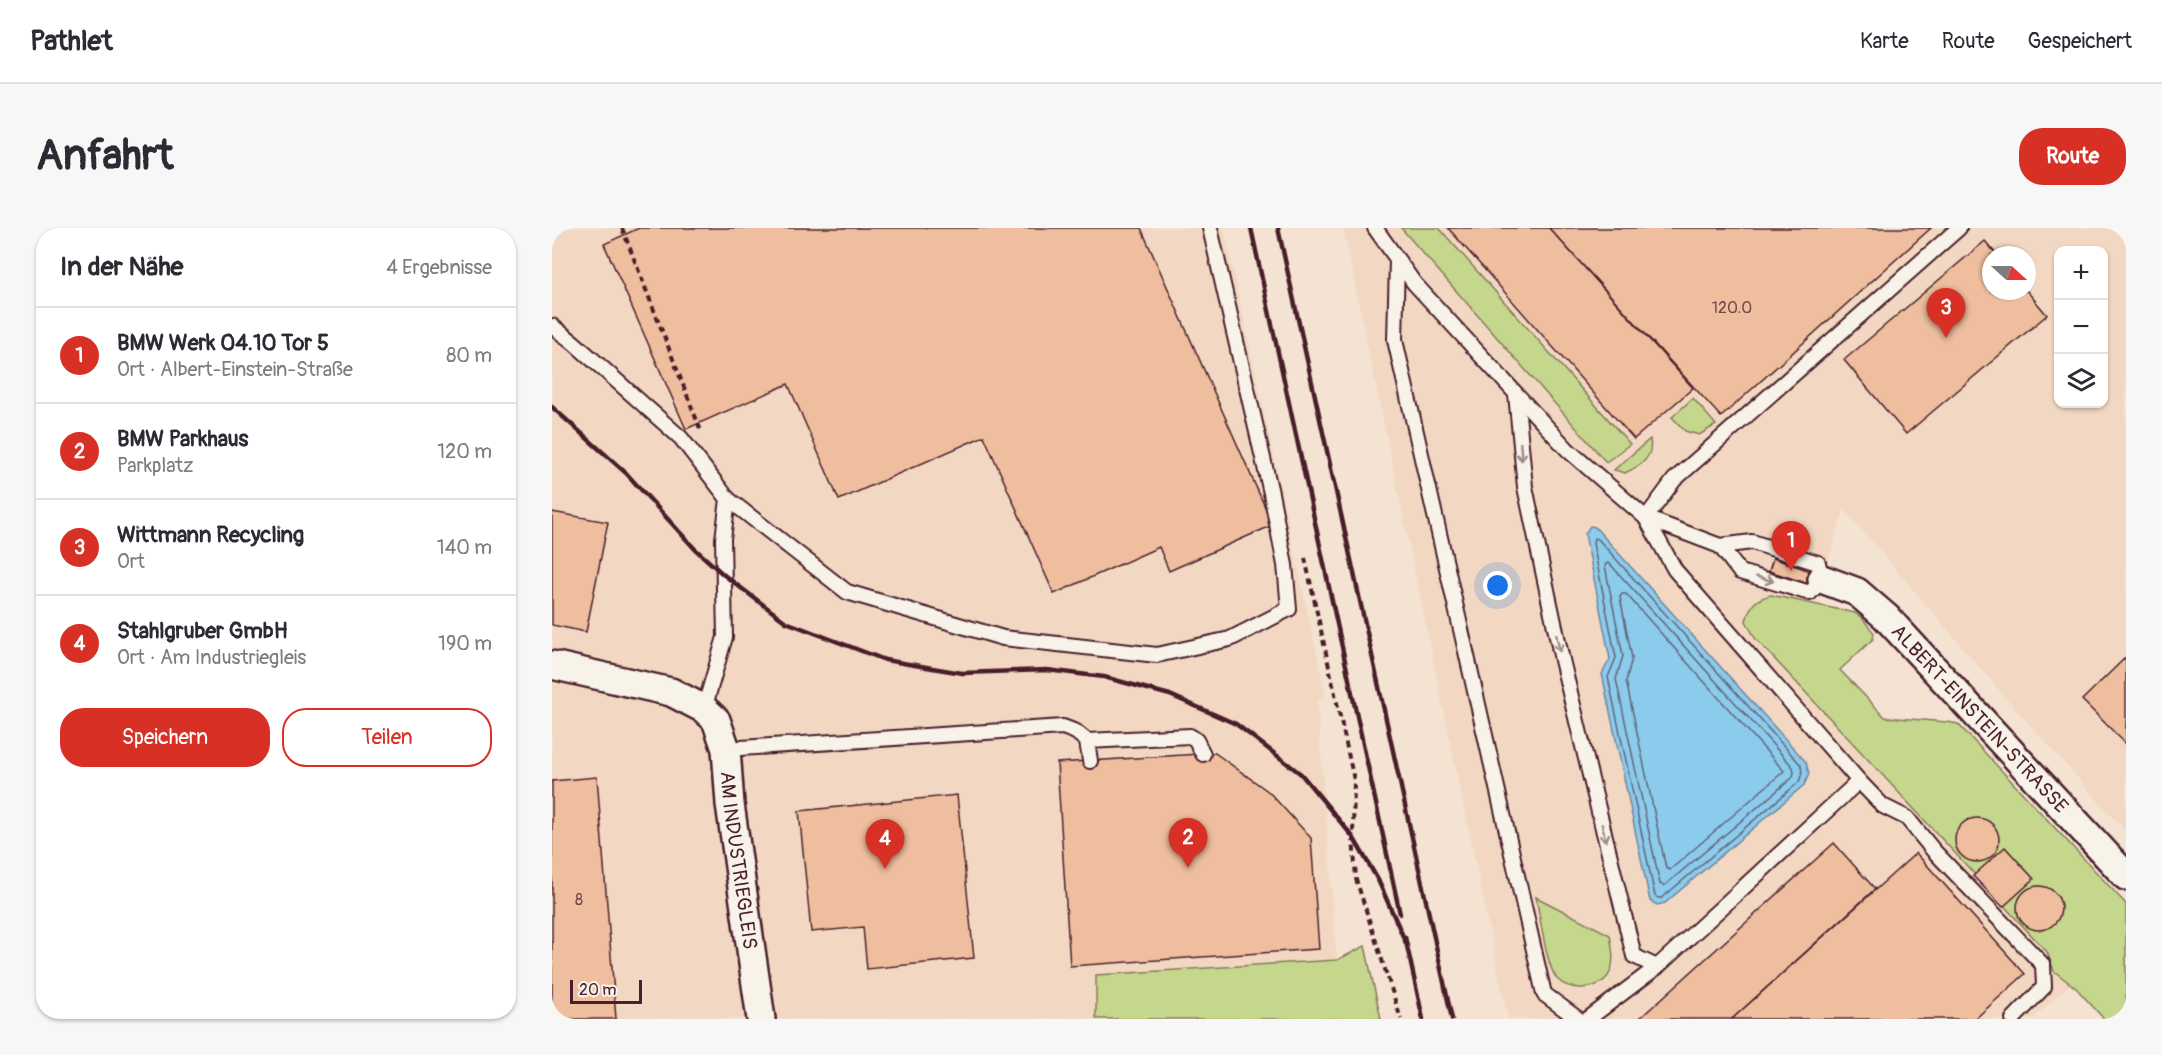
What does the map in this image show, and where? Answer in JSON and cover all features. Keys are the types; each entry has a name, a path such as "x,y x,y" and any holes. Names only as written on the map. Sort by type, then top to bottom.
{"street":[{"name":"ALBERT-EINSTEIN-STRASSE","path":"1822,579 1857,592 1887,617 2126,876"},
{"path":"552,665 671,692 704,709"},
{"name":"AM INDUSTRIEGLEIS","path":"704,709 716,720 726,749 730,804 761,1019"}],"lane":[{"path":"552,326 681,438 728,499 847,592 1003,638 1157,655 1230,639 1289,609 1285,566 1271,493 1210,228"},
{"path":"1375,228 1414,283 1568,450 1646,518 1675,570 1859,781 1883,806 1907,818 1934,850 2043,965 2044,987 2013,1019"},
{"path":"1646,518 1674,480 1959,228"},
{"path":"1397,260 1395,340 1544,994 1578,1019"},
{"path":"1516,394 1524,487 1562,660 1634,956 1657,967"},
{"path":"704,709 724,637 723,539 728,499"},
{"path":"1646,518 1720,546 1752,542 1795,555 1818,563 1822,579 1810,593 1740,572 1720,546"},
{"path":"726,749 1063,727 1076,732 1087,741 1190,736 1196,740 1203,754"},
{"path":"1087,741 1090,761"},
{"path":"1588,1019 1657,967 1859,781"}],"path":[{"path":"622,228 703,434"},
{"path":"1303,549 1354,780 1353,837 1356,879 1401,1019"}],"shaded area":[{"path":"552,228 1224,228 1326,696 1317,701 1337,960 1096,975 1096,1019 552,1019"},
{"path":"1343,228 2126,228 2126,832 2005,697 1844,509 1813,613 1834,680 2126,1019 2076,979 2033,1019 1508,1019"}],"green space":[{"path":"1401,228 1439,228 1630,444 1606,462"},
{"path":"1693,398 1716,425 1699,435 1685,431 1672,417"},
{"path":"1650,439 1650,451 1641,464 1625,473 1614,470"},
{"path":"1771,595 1855,613 1862,618 1874,633 1873,639 1840,670 1885,717 1958,724 2126,904 2126,1019 2104,1019 2076,988 2054,971 2047,952 1755,638 1746,621 1748,615 1751,607 1757,601"},
{"path":"1536,897 1610,935 1612,966 1603,981 1590,987 1576,988 1557,979 1547,952"},
{"path":"1365,946 1381,1019 1096,1019 1096,975 1337,960"}],"water":[{"path":"1590,526 1595,527 1806,762 1809,774 1804,785 1665,903 1657,905 1650,901 1602,674 1610,659 1585,534"}],"building":[{"path":"639,228 1141,228 1273,525 1169,571 1159,547 1054,594 984,436 839,500 788,384 686,429 604,244"},
{"path":"1448,228 1549,228 1693,388 1634,439"},
{"path":"1549,228 1931,228 1721,417"},
{"path":"1985,241 1989,246 1982,246 1982,300 2034,300 2047,315 1906,434 1844,360"},
{"path":"552,512 608,522 586,632 552,625"},
{"path":"1773,558 1813,572 1809,584 1769,571"},
{"path":"2126,657 2126,744 2082,700"},
{"path":"1215,753 1269,792 1311,838 1319,949 1070,966 1057,763"},
{"path":"597,777 616,1019 552,1019 552,781"},
{"path":"957,795 974,958 867,969 863,927 811,932 799,811"},
{"path":"1977,818 1992,825 1999,840 1992,855 1977,862 1962,855 1955,840 1962,825"},
{"path":"1834,843 1875,889 1732,1019 1639,1019"},
{"path":"2005,847 2034,879 2003,907 1973,876"},
{"path":"1916,853 2025,974 1975,1019 1732,1019"},
{"path":"2039,886 2054,893 2061,908 2054,923 2039,930 2024,923 2017,908 2024,893"}],"railway":[{"path":"1251,228 1400,914"},
{"path":"1278,228 1452,1019"},
{"path":"552,407 626,473 695,549 724,575 786,622 885,660 962,673 1047,670 1104,677 1170,695 1236,724 1301,774 1353,837 1378,880 1406,943"},
{"path":"1405,937 1423,1019"}],"place":[{"name":"Wittmann Recycling","path":"1946,338"},
{"name":"BMW Werk 04.10 Tor 5","path":"1791,571"},
{"name":"BMW Parkhaus","path":"1188,868"},
{"name":"Stahlgruber GmbH","path":"885,869"}]}
